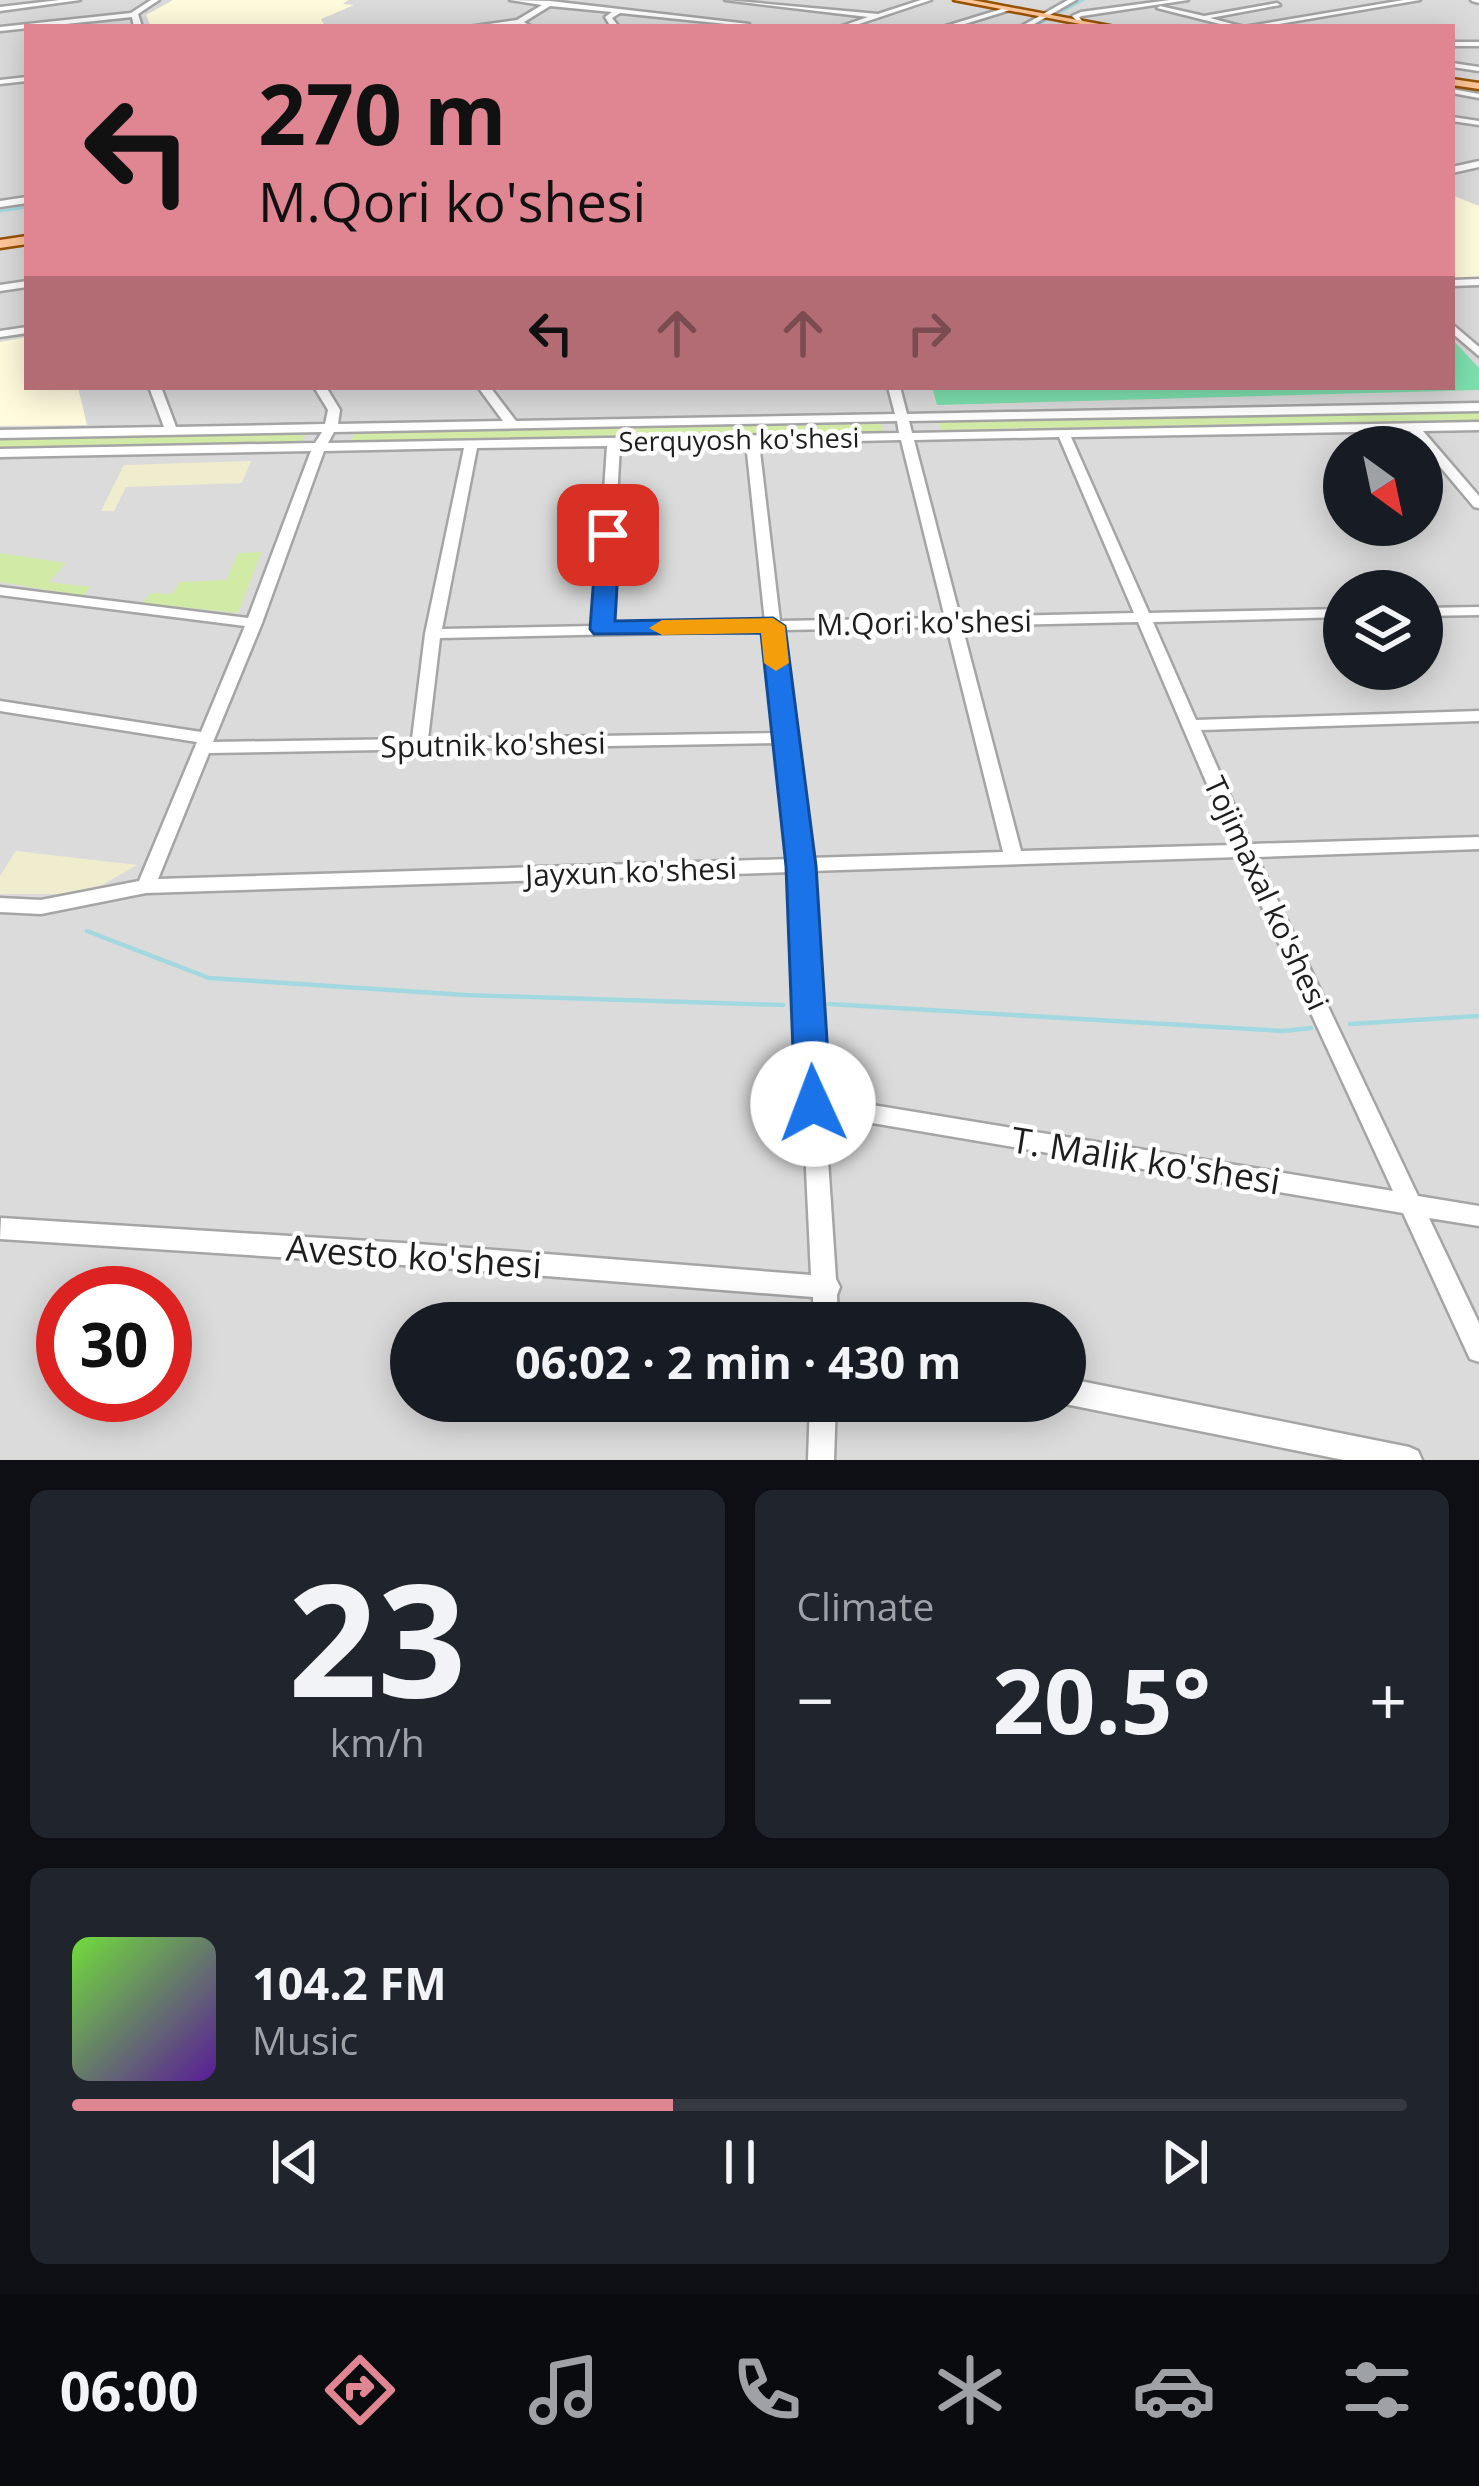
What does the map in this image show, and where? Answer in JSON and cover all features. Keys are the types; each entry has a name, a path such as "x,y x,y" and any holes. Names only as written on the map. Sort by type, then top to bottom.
{"main road":[{"path":"958,0 1095,24"}],"street":[{"path":"0,9 76,0"},
{"path":"62,24 133,15 156,0"},
{"path":"513,0 729,24"},
{"path":"728,0 880,16"},
{"path":"853,24 928,0"},
{"path":"1032,24 1052,17 1073,0"},
{"path":"1079,21 1075,16 1185,0"},
{"path":"1258,0 1317,16"},
{"path":"1265,24 1417,0"},
{"path":"524,24 553,2"},
{"path":"746,24 774,2"},
{"path":"1150,5 1230,24"},
{"path":"1196,17 1277,5"},
{"path":"957,24 1008,9"},
{"path":"613,24 608,17 619,11"},
{"path":"133,15 137,24"},
{"path":"658,24 670,16"},
{"path":"1294,20 1320,24"},
{"path":"1473,341 1479,353"},
{"path":"156,390 171,430"},
{"path":"146,886 254,623 319,447 331,427 334,410 322,390"},
{"path":"486,390 512,424"},
{"path":"895,390 1013,856"},
{"name":"Serquyosh ko'shesi","path":"0,454 752,439 903,426 1479,406"},
{"name":"Serquyosh ko'shesi","path":"0,434 512,424 903,426 1064,433 1323,429"},
{"name":"Serquyosh ko'shesi","path":"1443,426 1479,425"},
{"name":"Tojimaxal ko'shesi","path":"1064,433 1245,851 1479,1350"},
{"path":"752,439 801,866 827,1302"},
{"path":"602,629 614,442"},
{"path":"419,746 433,634 471,445"},
{"path":"1443,461 1479,504"},
{"path":"0,591 254,623"},
{"path":"1443,612 1479,611"},
{"name":"M.Qori ko'shesi","path":"433,634 1323,613"},
{"name":"Sputnik ko'shesi","path":"0,706 205,743 419,746 784,738"},
{"path":"1190,725 1479,716"},
{"name":"Jayxun ko'shesi","path":"0,905 40,908 146,886 1479,843"},
{"name":"T. Malik ko'shesi","path":"813,1104 1479,1216"},
{"name":"Avesto ko'shesi","path":"1,1229 828,1287"},
{"path":"1086,1395 1409,1460"},
{"path":"820,1460 822,1422"}],"shaded area":[{"path":"0,0 1479,0 1479,1460 0,1460"},
{"path":"173,0 348,0 343,4 354,5 321,19 324,24 150,24 146,15"},
{"path":"1455,196 1479,206 1479,282 1455,282"},
{"path":"24,338 24,390 79,390 87,425 0,426 0,342"},
{"path":"251,461 242,483 126,487 114,511 101,511 124,465"},
{"path":"16,851 137,865 102,885 72,894 0,894 0,876"}],"green space":[{"path":"1455,342 1479,368 1479,390 937,405 933,390 1455,390"},
{"path":"1479,411 1479,420 941,430 938,422"},
{"path":"881,423 883,431 351,441 355,431"},
{"path":"306,432 302,442 0,448 0,439"},
{"path":"262,552 238,613 142,603 151,593 173,594 179,582 226,580 238,553"},
{"path":"0,553 66,563 49,582 91,587 83,596 0,582"}],"waterway":[{"path":"1039,24 1083,0"},
{"path":"0,211 24,207"},
{"path":"87,931 209,978 466,995 783,1005"},
{"path":"829,1004 1283,1031 1311,1028"},
{"path":"1350,1024 1479,1016"}],"slow traffic":[{"path":"662,628 773,626 776,663"}],"route":[{"path":"608,535 602,629 773,626 801,866 813,1104"}]}
